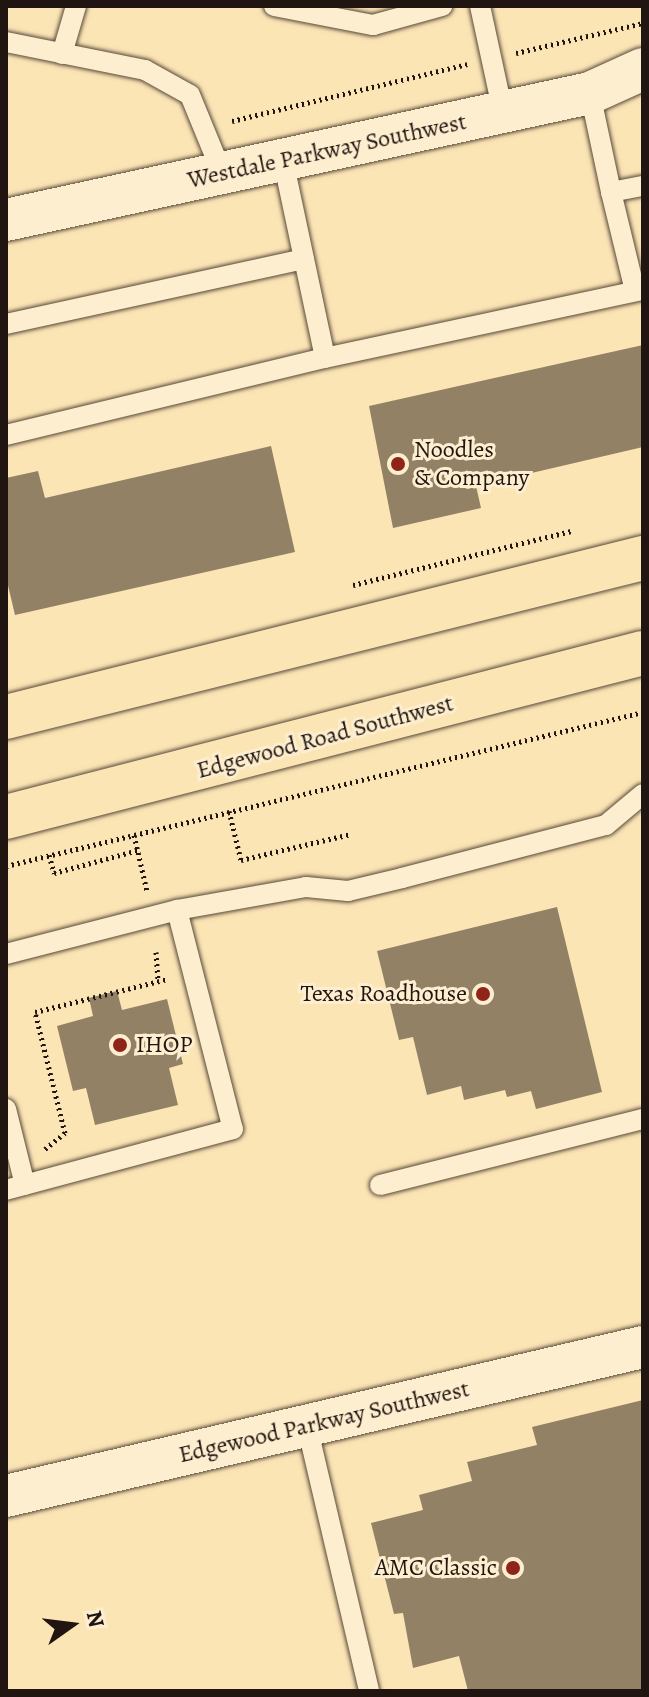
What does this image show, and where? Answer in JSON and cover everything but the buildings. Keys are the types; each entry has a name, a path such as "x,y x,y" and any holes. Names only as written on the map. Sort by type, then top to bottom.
{"main road":[{"path":"6,717 643,558"},
{"name":"Edgewood Road Southwest","path":"6,817 643,653"}],"street":[{"name":"Westdale Parkway Southwest","path":"6,220 590,93 643,69"},
{"name":"Edgewood Parkway Southwest","path":"7,1491 307,1426 643,1347"}],"lane":[{"path":"62,54 76,6"},
{"path":"274,6 373,25 442,6"},
{"path":"480,6 503,112"},
{"path":"6,42 145,70 190,95 222,173"},
{"path":"6,435 325,358 639,291 611,192 590,93"},
{"path":"283,160 325,358"},
{"path":"611,192 643,186"},
{"path":"6,324 304,259"},
{"path":"6,954 177,910 306,887 348,891 402,878 606,825 643,794"},
{"path":"6,1109 17,1181 233,1129 177,910"},
{"path":"380,1185 643,1119"},
{"path":"307,1426 369,1691"}],"path":[{"path":"204,130 643,23"},
{"path":"6,866 643,712"},
{"path":"229,811 241,860 351,834"},
{"path":"49,855 54,873 138,850 134,834"},
{"path":"17,1181 65,1133 35,1012 173,977 176,992"}],"place":[{"name":"Noodles & Company","path":"398,464"},
{"name":"Texas Roadhouse","path":"483,994"},
{"name":"IHOP","path":"120,1045"},
{"name":"AMC Classic","path":"513,1568"}]}
